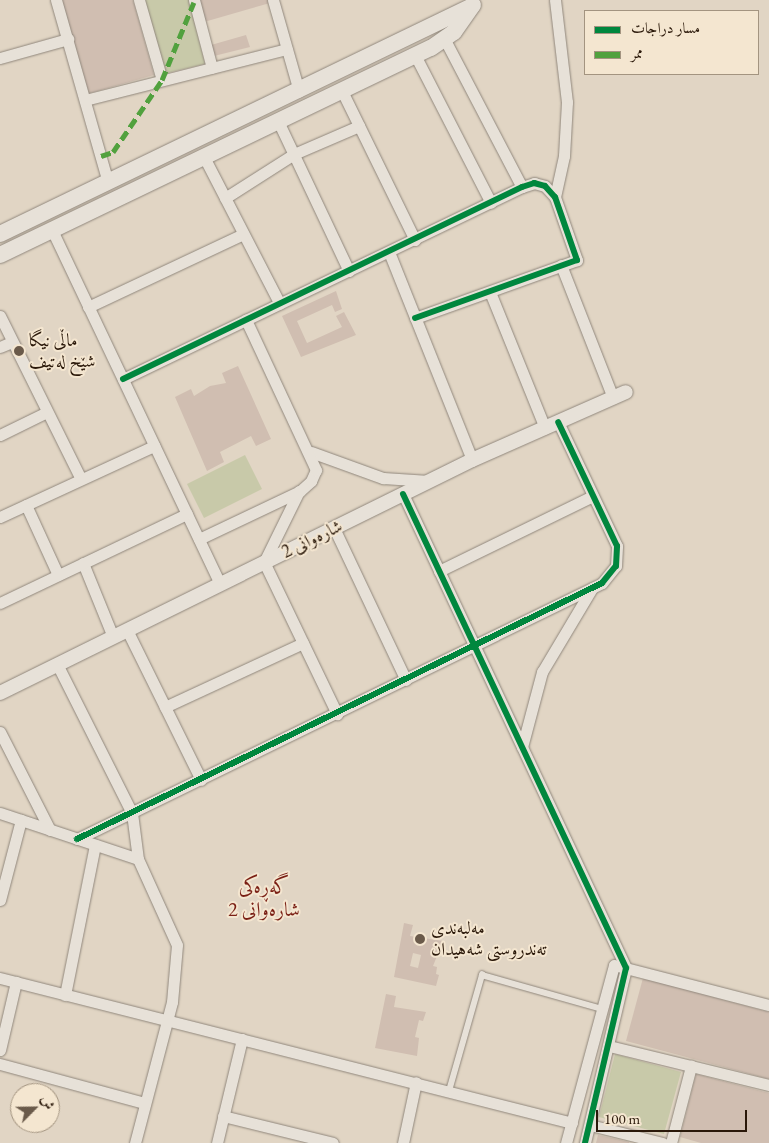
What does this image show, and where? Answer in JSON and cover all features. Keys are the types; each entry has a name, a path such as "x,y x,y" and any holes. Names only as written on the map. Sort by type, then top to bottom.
{"main road":[{"path":"0,255 415,56 445,40 463,23 476,2"},
{"path":"16,247 7,239 4,232 299,91 476,2"}],"street":[{"path":"56,0 108,182"},
{"path":"139,0 162,80"},
{"path":"194,0 212,68"},
{"path":"273,0 299,91"},
{"path":"555,0 567,102 564,156 555,198"},
{"path":"0,58 68,39"},
{"path":"445,40 522,187"},
{"path":"85,100 287,49"},
{"path":"415,56 491,203"},
{"path":"342,91 415,240"},
{"path":"278,122 350,271"},
{"path":"225,198 294,154 359,126"},
{"path":"204,157 280,304"},
{"path":"122,379 522,187 534,183 545,186 555,198 577,260 415,318"},
{"path":"52,230 220,584"},
{"path":"88,307 243,234"},
{"path":"389,252 472,460"},
{"path":"561,265 613,398"},
{"path":"77,839 337,714 602,583 616,566 617,546 594,496 552,425 490,292"},
{"path":"0,316 81,479"},
{"path":"199,539 300,490 311,481 316,470 311,452 246,320"},
{"path":"0,348 12,342"},
{"name":"شارەوانی 2","path":"0,692 472,460 626,392"},
{"path":"0,435 47,412"},
{"path":"0,517 154,446"},
{"path":"311,452 382,478 429,481"},
{"path":"300,490 264,562 337,714"},
{"path":"403,494 626,968 585,1143"},
{"path":"439,571 594,496"},
{"path":"26,505 58,575"},
{"path":"0,603 187,514"},
{"path":"334,528 406,680"},
{"path":"83,563 114,637"},
{"path":"522,747 542,672 592,588"},
{"path":"128,630 200,780"},
{"path":"165,707 303,643"},
{"path":"57,664 132,813 138,859 176,945 167,1020 135,1143"},
{"path":"0,732 50,830"},
{"path":"0,813 138,859"},
{"path":"0,898 21,820"},
{"path":"66,995 95,845"},
{"path":"566,1143 614,965 769,1005"},
{"path":"0,978 572,1123"},
{"path":"0,1050 16,982"},
{"path":"217,1143 242,1038"},
{"path":"609,1046 769,1085"},
{"path":"0,1064 145,1103"},
{"path":"670,1143 691,1066"},
{"path":"403,1143 416,1082"},
{"path":"223,1116 295,1138 333,1143"},
{"path":"590,1125 663,1143"}],"lane":[{"path":"450,1091 482,975 602,1009"}],"green space":[{"path":"137,0 189,0 205,64 163,74"},
{"path":"245,455 262,489 204,518 187,484"},
{"path":"615,1054 681,1072 664,1134 599,1117"}],"building":[{"path":"62,0 133,0 154,75 87,94"},
{"path":"198,0 270,0 270,3 204,22"},
{"path":"246,35 250,47 214,56 211,45"},
{"path":"336,291 342,309 335,312 332,305 297,321 307,343 342,327 336,316 344,312 356,335 301,357 282,316"},
{"path":"238,366 271,439 256,446 251,436 220,452 224,462 207,471 175,397 191,389 194,396 210,386 226,383 222,373"},
{"path":"404,923 413,925 410,936 443,941 433,966 437,967 436,974 439,975 436,986 394,977","holes":["413,953 421,955 418,968 410,966"]},
{"path":"643,978 769,1012 769,1079 626,1041"},
{"path":"386,994 396,996 394,1007 426,1012 423,1021 419,1020 415,1037 419,1038 417,1056 375,1048"},
{"path":"696,1074 769,1093 769,1143 701,1143 680,1137"},
{"path":"598,1135 629,1142 629,1143 596,1143"}],"marked path":[{"path":"101,156 113,152 162,80 194,2"}],"cycle path":[{"path":"123,379 522,187 534,183 545,186 555,197 577,260 415,318"},
{"path":"77,839 602,583 616,566 617,546 558,422"},
{"path":"403,494 626,968 585,1143"}],"place":[{"name":"ماڵی نیگا شێخ لەتیف","path":"19,351"},
{"name":"مەلبەندی تەندروستی شەهیدان","path":"420,939"}],"district":[{"name":"گەڕەکی شارەوانی 2","path":"264,898"}]}
